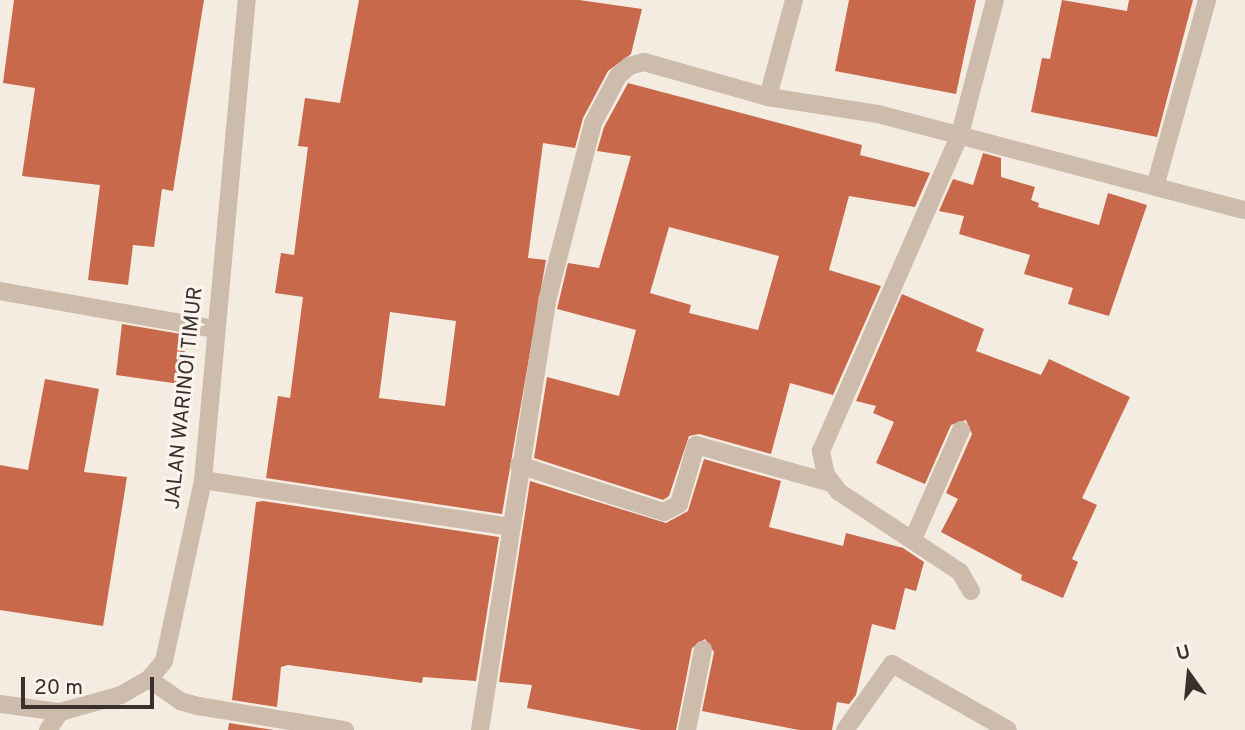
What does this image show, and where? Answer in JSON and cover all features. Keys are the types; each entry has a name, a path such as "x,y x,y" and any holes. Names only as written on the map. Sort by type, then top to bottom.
{"street":[{"name":"JALAN WARINOI TIMUR","path":"0,704 60,712 121,695 149,679 164,661 172,634 203,480 247,0"},
{"path":"768,97 794,0"},
{"path":"831,483 821,451 960,134 995,0"},
{"path":"1156,183 1207,0"},
{"path":"480,730 509,527 547,301 593,123 618,76 644,62 768,97 878,114 960,134 1156,183 1245,210"},
{"path":"0,290 216,329"},
{"path":"913,538 961,430"},
{"path":"519,465 664,512 679,504 696,445 831,483 960,572 971,591"},
{"path":"203,480 509,527"},
{"path":"687,730 703,650"},
{"path":"845,730 892,664 1008,730"},
{"path":"149,679 180,701 198,706 345,730"},
{"path":"48,730 60,712"}],"building":[{"path":"14,0 204,0 173,191 162,189 154,247 133,245 128,285 88,280 100,185 22,176 35,88 3,83"},
{"path":"359,0 579,0 642,9 631,54 608,71 583,118 575,148 543,143 528,258 546,260 502,514 266,478 278,396 290,398 303,297 275,293 281,253 294,255 308,147 298,146 305,98 340,103","holes":["390,312 456,321 445,406 379,398"]},
{"path":"849,0 976,0 956,94 835,71"},
{"path":"1062,0 1127,11 1129,0 1193,0 1157,137 1031,112 1042,58 1050,59"},
{"path":"628,83 862,145 860,155 930,173 915,207 849,196 829,270 881,286 833,395 790,383 771,454 699,434 689,436 669,496 663,500 534,458 547,377 619,396 636,330 557,309 568,263 599,268 631,156 597,151 604,127","holes":["669,227 779,256 758,330 689,313 691,305 650,293"]},
{"path":"983,153 1001,158 1001,177 1035,187 1031,200 1039,203 1038,207 1099,225 1108,193 1147,205 1109,316 1068,304 1073,288 1024,274 1030,255 959,234 964,216 939,211 953,179 973,185"},
{"path":"902,294 984,329 976,351 1041,375 1049,359 1130,397 1082,498 1097,505 1072,559 1078,562 1063,598 1021,580 1022,575 941,532 958,499 946,493 972,434 966,420 951,425 925,484 876,463 894,422 873,413 876,406 856,401"},
{"path":"122,324 187,335 180,384 116,375"},
{"path":"45,379 99,389 84,472 127,477 103,626 0,610 0,465 28,470"},
{"path":"704,459 781,481 769,527 843,546 846,533 903,548 924,562 916,591 905,588 895,630 872,624 856,695 849,704 837,702 832,730 799,730 702,711 714,652 705,639 692,648 676,730 641,730 527,708 532,685 499,682 530,481 666,523 688,511"},
{"path":"256,502 499,537 476,681 423,677 422,683 288,665 281,667 277,707 232,700"},
{"path":"229,723 274,730 228,730"}]}
